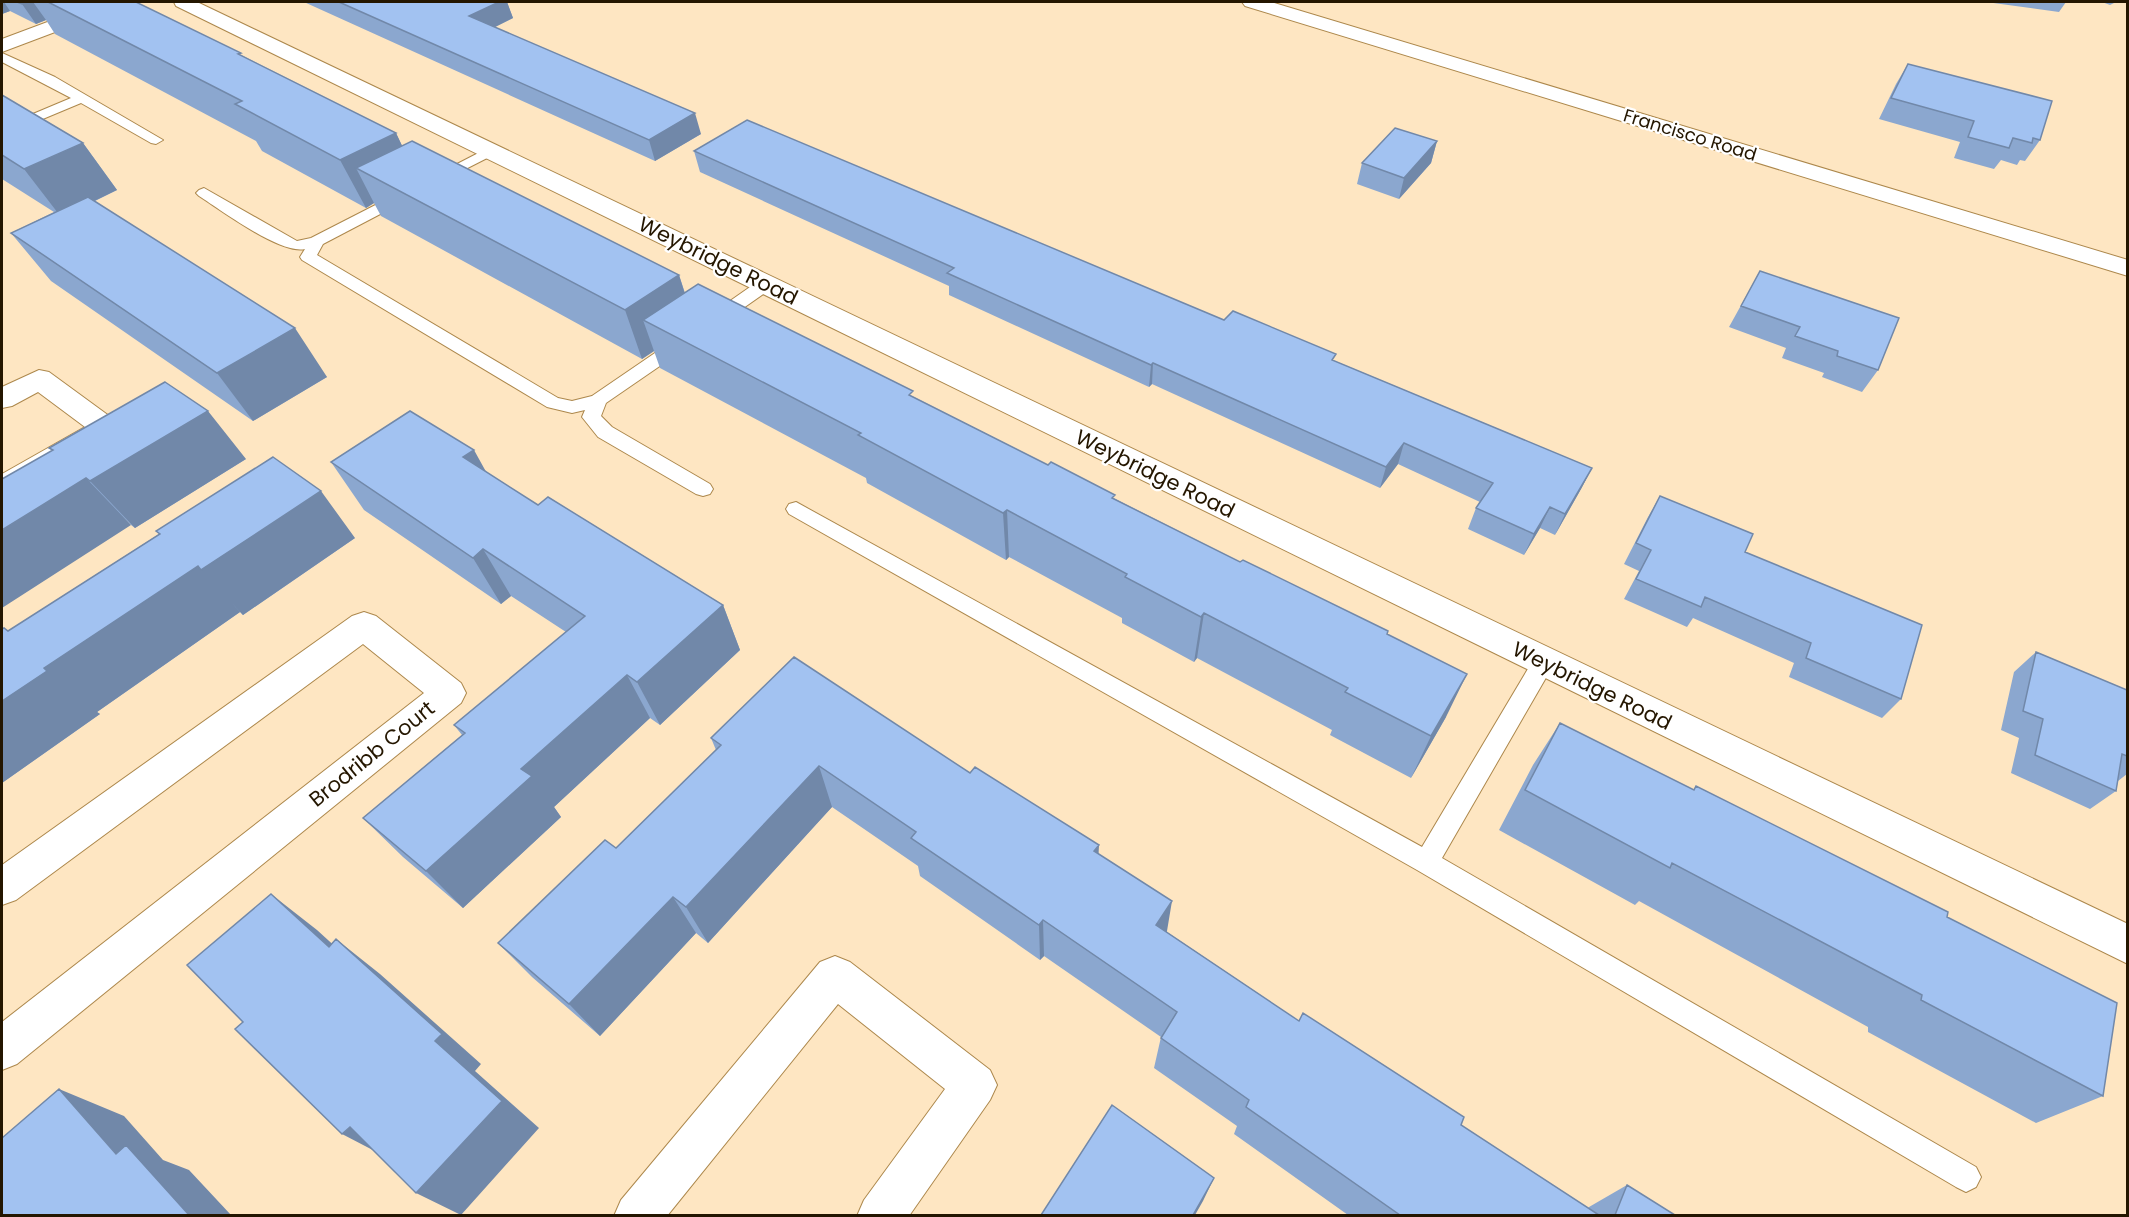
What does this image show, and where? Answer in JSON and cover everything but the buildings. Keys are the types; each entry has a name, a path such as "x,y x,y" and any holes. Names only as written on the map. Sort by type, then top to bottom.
{"street":[{"path":"2,46 117,2"},
{"name":"Weybridge Road","path":"183,2 2127,945"},
{"name":"Francisco Road","path":"1252,2 2127,268"},
{"path":"2,399 39,379 106,428 2,488"},
{"name":"Brodribb Court","path":"2,887 364,625 449,693 2,1049"},
{"path":"637,1215 835,976 975,1085 880,1215"}],"lane":[{"path":"2,57 82,98 156,140"},
{"path":"2,132 82,98"},
{"path":"204,193 286,243 297,246 317,241 490,151"},
{"path":"317,241 308,256 553,403 572,407 598,400 766,284"},
{"path":"598,400 591,417 605,432 703,489"},
{"path":"796,509 1426,862 1966,1177"},
{"path":"1426,862 1543,663"}]}
